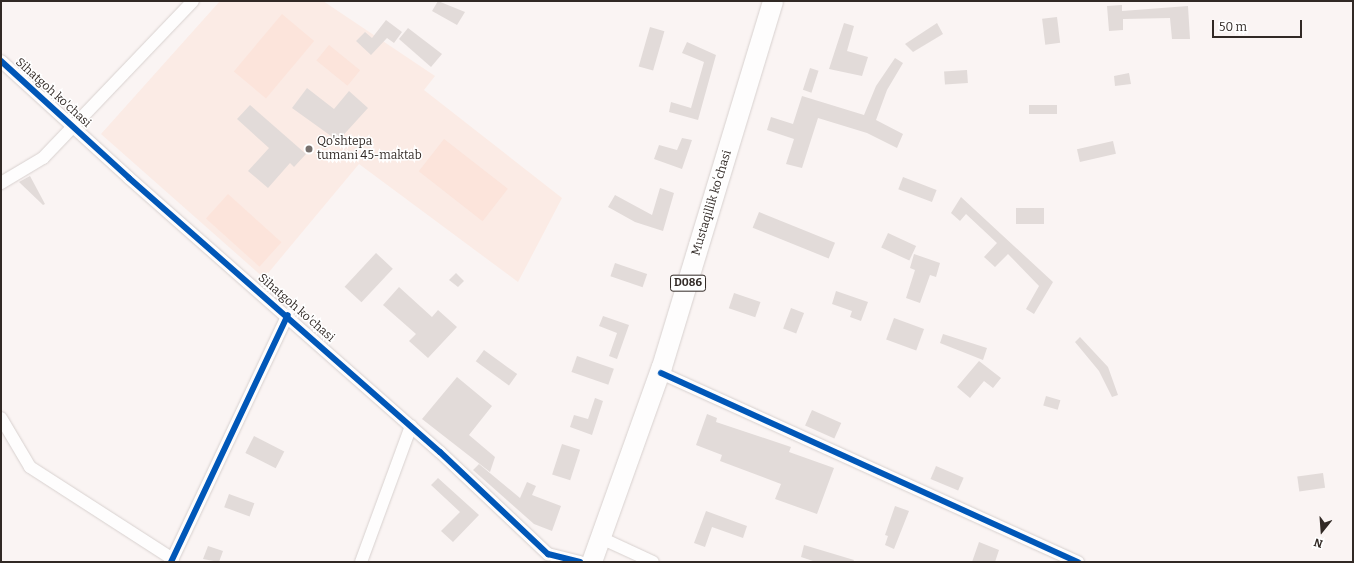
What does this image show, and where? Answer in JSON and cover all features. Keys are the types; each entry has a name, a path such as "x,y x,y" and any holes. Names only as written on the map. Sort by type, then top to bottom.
{"main road":[{"name":"Mustaqillik koʻchasi","path":"592,562 661,373 773,1"}],"street":[{"name":"Sihatgoh ko'chasi","path":"1,183 43,158 193,1"},
{"name":"Sihatgoh ko'chasi","path":"1,60 129,178 288,315 411,426 548,554 580,562"},
{"path":"1,418 30,467 172,560 288,315"},
{"path":"661,373 1078,562"},
{"path":"361,562 411,426"},
{"path":"601,538 653,562"}],"shaded area":[{"name":"Qo'shtepa tumani 45-maktab","path":"220,1 323,1 435,76 424,90 562,198 518,282 359,164 264,278 101,134"},
{"path":"282,14 314,41 266,98 234,71"},
{"path":"329,45 360,70 347,86 316,61"},
{"path":"444,139 508,189 483,221 419,171"},
{"path":"228,194 282,242 259,267 206,219"}],"building":[{"path":"438,1 465,12 457,25 432,11"},
{"path":"1122,5 1122,11 1188,6 1190,39 1172,39 1170,18 1123,19 1123,30 1109,31 1107,6"},
{"path":"1057,17 1060,43 1045,45 1042,19"},
{"path":"386,20 402,32 394,43 387,38 371,55 356,41 365,32 372,38"},
{"path":"844,23 854,26 847,51 868,57 862,76 829,69"},
{"path":"937,23 943,34 913,52 905,44"},
{"path":"650,27 664,31 653,71 639,66"},
{"path":"408,28 442,54 431,67 399,39"},
{"path":"687,42 716,55 698,120 669,112 671,102 691,108 704,62 682,53"},
{"path":"895,58 903,63 887,90 876,120 903,134 897,148 867,133 818,118 802,168 786,164 794,139 767,130 771,117 793,124 802,96 864,115 876,86"},
{"path":"810,68 819,71 811,93 803,90"},
{"path":"967,70 968,83 945,85 944,72"},
{"path":"1129,73 1131,84 1115,86 1114,76"},
{"path":"307,88 334,109 349,91 368,108 338,141 292,108"},
{"path":"250,105 306,154 294,167 290,163 268,188 248,171 269,148 237,119"},
{"path":"1029,105 1057,105 1057,114 1029,114"},
{"path":"682,138 692,140 682,169 654,159 659,145 677,150"},
{"path":"1113,141 1116,154 1080,162 1077,149"},
{"path":"30,176 45,204 43,205 19,182"},
{"path":"903,177 937,190 932,202 898,189"},
{"path":"660,188 674,193 663,231 635,222 608,207 615,195 652,215"},
{"path":"961,197 1053,282 1034,314 1026,309 1039,286 1008,254 995,267 984,257 997,243 966,214 960,221 951,213"},
{"path":"1016,208 1044,208 1044,224 1016,224"},
{"path":"759,212 835,243 829,258 753,228"},
{"path":"888,233 916,246 909,261 881,248"},
{"path":"376,253 393,269 361,302 345,287"},
{"path":"914,254 940,263 936,277 930,275 920,303 906,298 915,270 910,268"},
{"path":"615,263 647,274 643,287 610,276"},
{"path":"456,273 464,281 458,287 449,280"},
{"path":"399,287 432,317 438,310 457,327 428,358 409,341 416,334 383,305"},
{"path":"836,291 868,302 861,321 850,317 852,311 832,304"},
{"path":"734,293 760,302 755,317 729,308"},
{"path":"791,308 804,313 796,334 783,329"},
{"path":"603,316 629,325 617,359 609,356 617,333 599,326"},
{"path":"894,318 924,329 916,351 886,340"},
{"path":"943,334 987,348 983,360 940,343"},
{"path":"1080,337 1108,367 1118,395 1112,397 1099,371 1075,342"},
{"path":"484,350 517,374 509,385 476,361"},
{"path":"577,356 614,369 608,385 571,372"},
{"path":"979,361 1001,378 993,388 984,381 970,398 957,387"},
{"path":"457,377 492,406 469,435 495,457 490,472 422,419"},
{"path":"1046,396 1060,400 1058,410 1043,406"},
{"path":"595,398 603,401 592,435 570,427 574,415 588,419"},
{"path":"812,410 841,423 834,439 805,426"},
{"path":"707,414 717,418 716,422 791,447 789,452 834,468 817,514 775,499 781,484 720,461 722,455 696,445"},
{"path":"254,436 284,451 276,468 245,453"},
{"path":"562,444 580,450 570,480 552,474"},
{"path":"479,464 520,498 527,482 536,486 532,495 561,506 552,531 534,524 473,470"},
{"path":"936,466 964,478 958,491 931,479"},
{"path":"1323,473 1325,488 1299,491 1297,477"},
{"path":"438,478 479,515 453,542 441,531 460,512 431,485"},
{"path":"229,494 254,503 250,516 224,507"},
{"path":"895,506 909,511 894,549 885,545 888,536 885,535"},
{"path":"706,511 747,526 743,538 712,527 705,547 694,543"},
{"path":"979,542 999,550 995,562 972,562"},
{"path":"804,545 854,560 853,562 816,562 801,557"},
{"path":"208,546 223,551 219,562 203,559"}],"cycle path":[{"path":"1,61 129,178 440,452 548,554 580,562"},
{"path":"171,562 288,315"},
{"path":"661,373 1078,562"}],"place":[{"name":"Qo'shtepa tumani 45-maktab","path":"309,149"}]}
